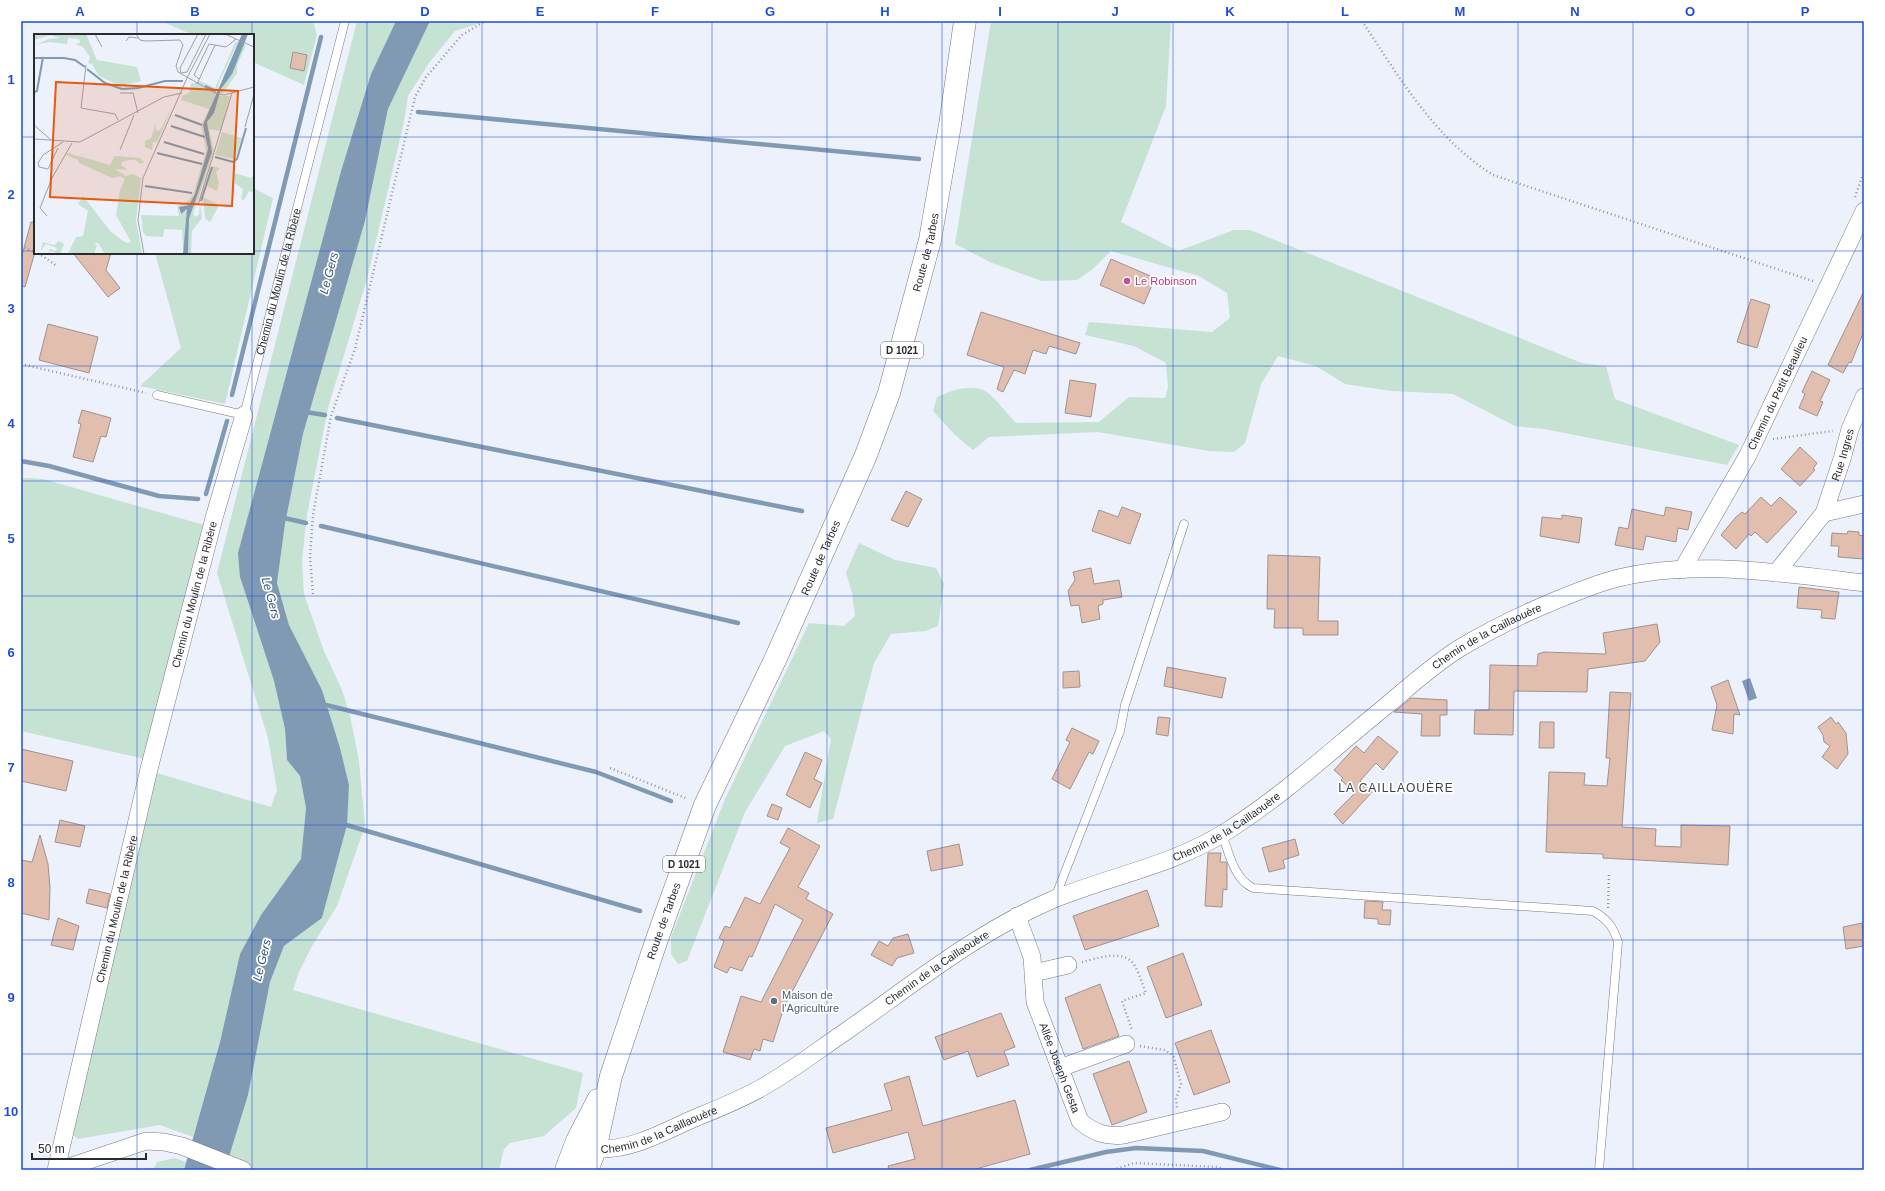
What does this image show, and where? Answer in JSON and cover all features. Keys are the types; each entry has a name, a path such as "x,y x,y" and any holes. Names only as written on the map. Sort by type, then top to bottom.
{"main road":[{"name":"Route de Tarbes","path":"586,1146 657,939 706,805 776,660 866,455 889,394 930,240 950,126 965,21"},
{"name":"D 1021","path":"566,1170 586,1146"},
{"name":"D 1021","path":"586,1146 587,1170"}],"street":[{"name":"Chemin du Petit Beaulieu","path":"1682,570 1754,441 1859,205"},
{"name":"Rue Ingres","path":"1776,572 1824,512 1842,459 1850,429 1864,397"},
{"name":"Chemin du Moulin de la Ribère","path":"56,1170 149,769 214,518 244,415"},
{"path":"1824,512 1864,504"},
{"name":"Chemin de la Caillaouère","path":"586,1146 616,1147 649,1138 761,1088 793,1069 974,941 1017,916 1055,899 1145,869 1190,850 1222,834 1279,794 1425,673 1459,649 1537,609 1602,583 1644,574 1682,570 1732,569 1776,572 1864,582"},
{"name":"Allée Joseph Gesta","path":"1017,916 1032,957 1035,1002 1080,1121 1089,1129 1099,1134 1124,1136 1222,1112"},
{"path":"1034,973 1068,965"},
{"path":"1060,1068 1126,1044"},
{"path":"60,1170 146,1141 164,1142 182,1146 238,1168"}],"lane":[{"name":"Chemin du Moulin de la Ribère","path":"244,415 345,21"},
{"path":"157,395 244,415"},
{"path":"1055,899 1120,731 1125,705 1184,524"},
{"path":"1222,834 1239,876 1247,885 1253,888 1593,911 1607,919 1618,942 1599,1170"}],"path":[{"path":"313,594 310,557 313,515 332,416 355,349 416,96 426,77 462,35 485,21"},
{"path":"1362,21 1420,108 1473,162 1493,175 1816,282"},
{"path":"1859,205 1864,172"},
{"path":"21,246 34,251"},
{"path":"39,254 57,266"},
{"path":"21,364 157,395"},
{"path":"1754,441 1850,429"},
{"path":"610,768 706,805"},
{"path":"1601,915 1608,908 1609,875"},
{"path":"1068,965 1114,956 1124,957 1132,962 1146,993 1122,1001 1133,1032 1126,1044 1164,1050 1173,1056 1181,1084 1176,1099 1178,1122"},
{"path":"1113,1170 1134,1163 1218,1167 1225,1170"}],"green space":[{"path":"161,21 313,21 317,35 304,85 254,62 254,34 191,34"},
{"path":"357,21 396,21 371,74 341,171 262,464 240,577 274,681 285,729 287,760 300,776 306,808 301,859 261,915 240,954 220,1042 193,1137 160,1125 78,1139 72,1134 157,773 271,807 277,790 268,738 217,573"},
{"path":"430,21 487,21 455,31 429,63 408,96 404,122 367,279 328,408 307,515 302,560 304,594 324,651 342,690 350,715 359,761 365,826 337,906 312,946 299,972 293,990 583,1073 576,1108 544,1136 510,1143 504,1149 499,1170 225,1170 248,1095 270,982 284,946 322,918 347,825 322,690 289,625 277,583 285,524 303,434 365,221 388,109"},
{"path":"991,21 1171,21 1166,106 1121,222 1178,251 1234,230 1250,230 1582,363 1606,366 1615,399 1739,445 1727,465 1544,429 1515,426 1453,394 1392,391 1345,384 1316,366 1278,356 1261,384 1245,443 1234,452 1209,451 1098,432 989,437 973,450 955,435 933,411 937,397 954,390 973,388 989,393 1016,423 1099,422 1129,397 1165,398 1168,387 1166,363 1134,346 1085,335 1089,322 1212,332 1230,318 1227,293 1199,276 1111,251 1093,269 1077,280 1042,281 992,263 955,244"},
{"path":"254,188 273,198 225,404 140,386 181,348 155,254 254,254"},
{"path":"21,479 43,479 204,525 145,759 21,731"},
{"path":"859,543 895,560 936,568 944,584 938,626 925,631 891,634 874,663 833,819 817,823 831,739 824,731 785,746 745,812 687,961 678,964 671,954 671,937 725,799 809,623 844,626 855,616 852,593 846,573"},
{"path":"175,1158 186,1162 184,1170 153,1170 157,1162"}],"water":[{"name":"Le Gers","path":"396,21 430,21 388,109 365,221 303,434 285,524 277,583 289,625 322,690 340,748 349,785 347,825 322,918 284,946 270,982 248,1095 225,1170 184,1170 220,1042 240,954 261,915 301,859 306,808 300,776 287,760 285,729 274,681 240,577 238,553 341,171 371,74"},
{"path":"1750,678 1757,698 1749,701 1742,681"}],"building":[{"path":"293,52 307,55 304,71 290,68"},
{"path":"31,222 34,222 34,254 25,287 21,286 21,259"},
{"path":"74,254 111,254 106,270 120,288 108,297"},
{"name":"Le Robinson","path":"1111,259 1155,278 1144,304 1100,285"},
{"path":"1864,291 1864,331 1851,363 1849,362 1843,373 1828,365"},
{"path":"1751,299 1770,305 1757,348 1737,342"},
{"path":"981,312 1080,343 1076,354 1049,346 1046,354 1033,350 1025,374 1014,370 1003,392 997,389 1004,367 967,355"},
{"path":"48,324 98,337 89,373 39,360"},
{"path":"1812,371 1830,380 1820,401 1823,402 1817,416 1799,408 1805,394 1802,392"},
{"path":"1070,380 1096,384 1091,417 1065,413"},
{"path":"82,410 111,418 106,437 101,436 93,462 73,457 81,424 78,423"},
{"path":"1800,447 1817,463 1813,469 1815,470 1800,486 1781,469"},
{"path":"906,491 922,499 908,527 891,520"},
{"path":"1761,497 1771,506 1780,497 1797,512 1767,543 1755,532 1751,536 1749,534 1736,549 1721,535 1736,517 1742,512 1745,514"},
{"path":"1122,507 1141,514 1130,544 1092,531 1099,510 1118,517"},
{"path":"1666,507 1692,512 1688,530 1678,528 1676,542 1646,536 1643,550 1615,545 1619,527 1628,529 1632,509 1664,516"},
{"path":"1562,515 1582,518 1579,543 1540,536 1542,517 1562,519"},
{"path":"1848,531 1859,532 1859,535 1864,536 1864,559 1838,557 1839,546 1831,546 1832,533 1847,534"},
{"path":"1268,555 1320,557 1318,621 1338,621 1338,635 1303,635 1303,628 1274,628 1275,609 1267,609"},
{"path":"1091,568 1094,584 1119,580 1122,597 1103,600 1103,604 1098,606 1100,619 1082,623 1079,605 1071,606 1068,591 1075,580 1073,572"},
{"path":"1799,587 1839,592 1835,619 1821,618 1822,610 1797,608"},
{"path":"1657,624 1660,642 1645,661 1588,669 1587,692 1514,691 1513,735 1474,734 1475,710 1489,710 1490,665 1537,666 1538,654 1544,652 1606,654 1603,633"},
{"path":"1167,667 1226,678 1222,698 1164,686"},
{"path":"1079,671 1080,687 1063,688 1063,672"},
{"path":"1728,680 1740,715 1734,714 1733,734 1712,730 1717,705 1711,687"},
{"path":"1610,692 1631,693 1622,827 1656,829 1655,846 1681,847 1681,825 1730,826 1728,865 1603,858 1603,854 1546,852 1549,772 1585,773 1584,785 1607,786 1610,758 1606,758"},
{"path":"1411,698 1447,700 1447,715 1440,715 1440,736 1421,736 1422,714 1394,712"},
{"path":"1158,717 1170,718 1168,736 1156,734"},
{"path":"1831,717 1836,724 1838,722 1846,733 1848,754 1837,769 1822,757 1830,746 1824,742 1823,735 1818,727"},
{"path":"1540,722 1554,722 1554,748 1539,748"},
{"path":"1072,728 1099,741 1093,754 1089,752 1070,789 1052,779 1070,742 1066,740"},
{"path":"1378,736 1398,752 1383,770 1376,763 1360,781 1372,792 1343,824 1334,814 1355,793 1341,780 1343,778 1334,770 1356,746 1364,753"},
{"path":"21,749 73,761 66,791 21,781"},
{"path":"805,752 822,760 814,779 822,783 810,808 786,795"},
{"path":"772,804 782,808 778,820 767,816"},
{"path":"60,820 85,826 80,847 55,842"},
{"path":"788,828 820,846 798,887 809,893 806,899 833,914 784,1007 773,1042 763,1039 760,1051 754,1049 750,1060 723,1052 741,996 761,1002 803,920 775,904 752,957 749,956 742,971 730,967 727,973 714,967 724,941 719,938 725,926 730,928 745,897 760,904 790,848 780,843"},
{"path":"40,835 48,864 50,888 49,920 21,913 21,860 32,862"},
{"path":"1295,839 1299,855 1283,860 1285,868 1269,872 1262,848"},
{"path":"959,844 963,865 931,871 927,851"},
{"path":"1208,853 1221,853 1220,862 1226,862 1227,864 1227,890 1223,889 1222,907 1205,906"},
{"path":"89,889 110,894 107,908 86,903"},
{"path":"1147,890 1159,926 1085,950 1073,916"},
{"path":"1365,901 1383,902 1382,910 1391,910 1390,925 1378,924 1378,919 1364,918"},
{"path":"58,918 79,926 73,950 51,945"},
{"path":"1862,923 1864,946 1846,949 1843,927"},
{"path":"908,934 914,953 897,958 892,966 871,955 879,941 888,946 893,938"},
{"path":"1183,953 1202,1005 1166,1018 1147,967"},
{"path":"1100,984 1119,1036 1083,1049 1065,998"},
{"path":"1001,1013 1015,1047 1004,1051 1009,1065 977,1077 968,1051 944,1060 935,1037"},
{"path":"1211,1030 1230,1082 1194,1095 1175,1043"},
{"path":"1129,1061 1147,1112 1112,1125 1093,1074"},
{"path":"909,1076 923,1126 1015,1100 1030,1154 972,1170 889,1170 888,1166 915,1159 908,1132 833,1153 826,1128 892,1110 884,1084"}],"waterway":[{"path":"232,395 321,37"},
{"path":"418,112 919,159"},
{"path":"305,412 325,415"},
{"path":"337,418 802,511"},
{"path":"206,494 227,421"},
{"path":"21,461 49,466 159,496 198,499"},
{"path":"280,517 306,523"},
{"path":"321,526 738,623"},
{"path":"322,704 596,772 671,801"},
{"path":"343,824 640,911"},
{"path":"1030,1170 1106,1152 1136,1148 1203,1151 1280,1170"}],"place":[{"name":"Le Robinson","path":"1127,281"},
{"name":"Maison de l'Agriculture","path":"774,1001"}],"district":[{"name":"LA CAILLAOUÈRE","path":"1396,788"}]}
